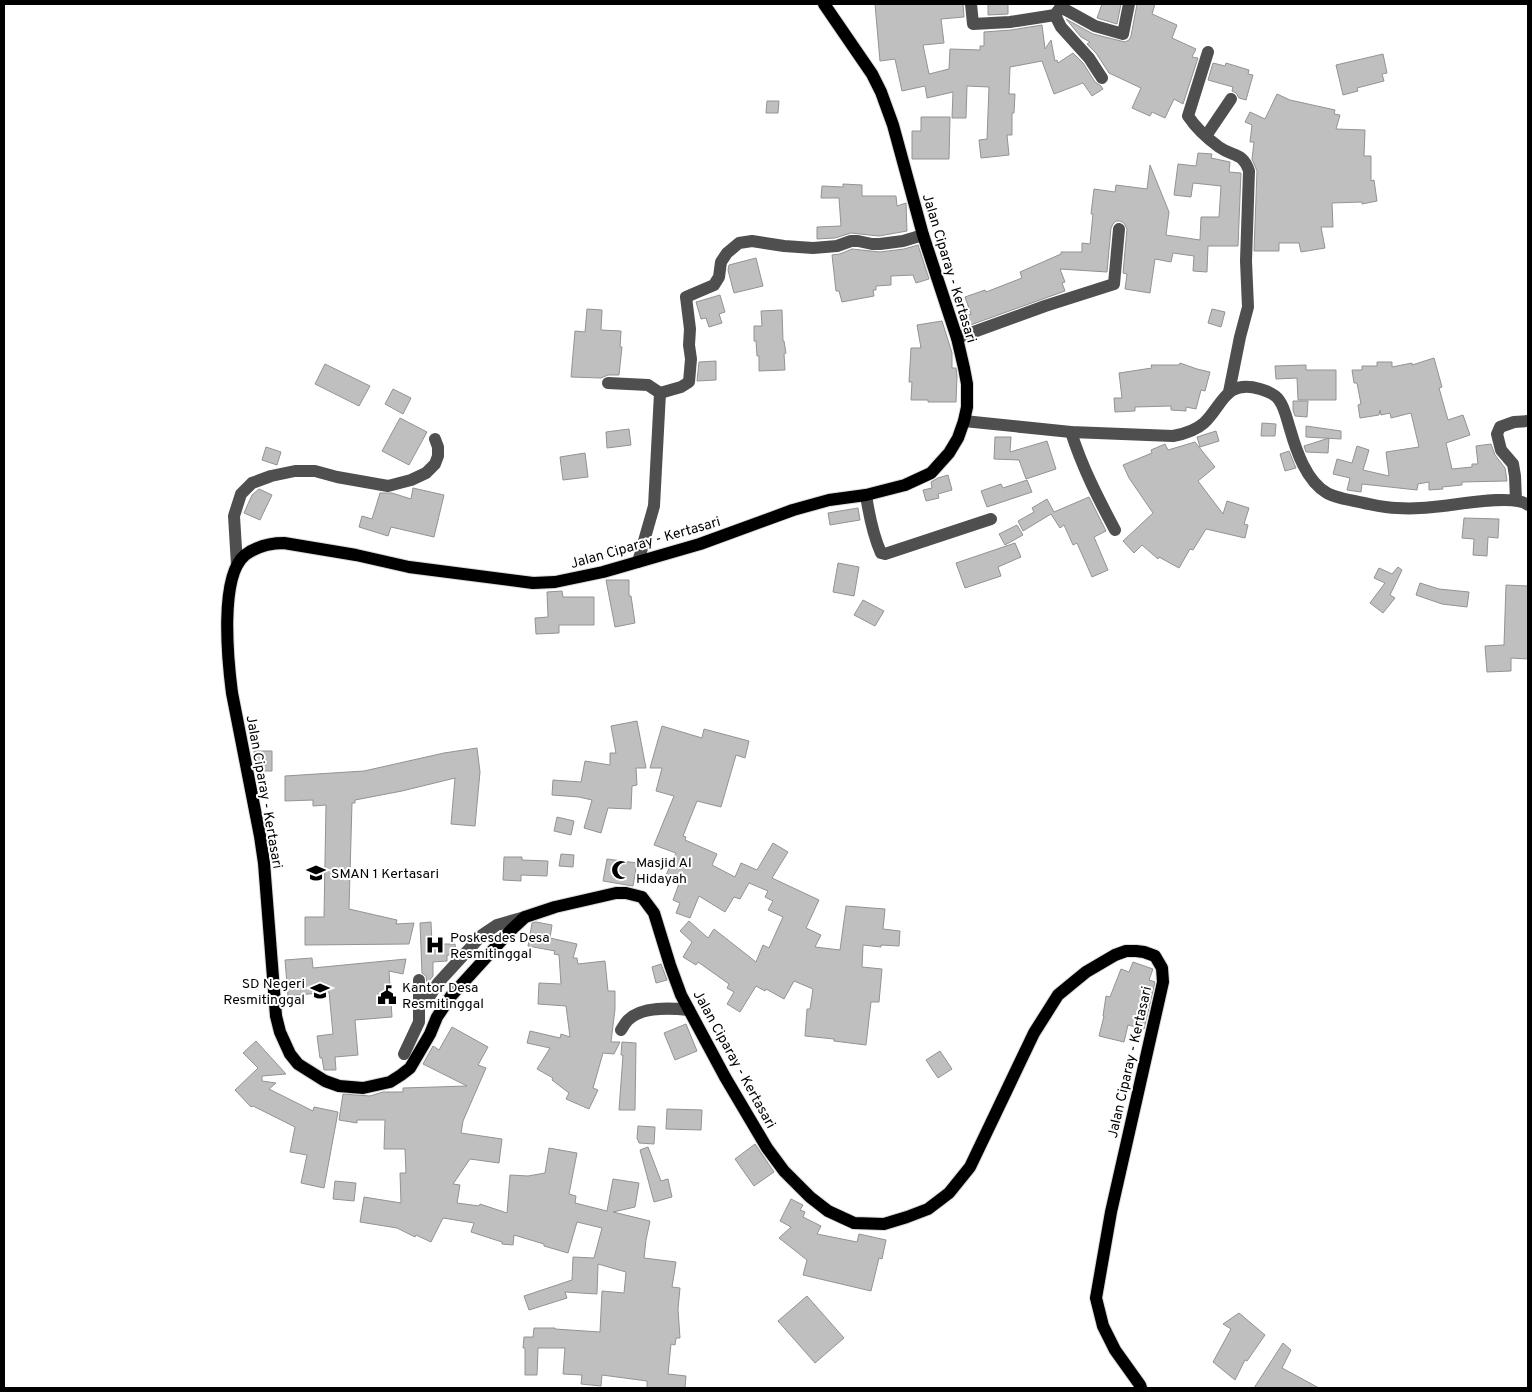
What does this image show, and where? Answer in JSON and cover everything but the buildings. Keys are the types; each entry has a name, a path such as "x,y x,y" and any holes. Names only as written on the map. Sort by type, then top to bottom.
{"main road":[{"name":"Jalan Ciparay - Kertasari","path":"824,4 867,66 881,92 893,125 923,235 957,338 967,384 967,407 958,438 949,454 931,473 905,485 866,495 829,500 793,510 700,544 574,579 533,583 409,567 356,555 284,543 263,546 244,556 232,577 228,601 229,673 261,845 276,1016 285,1044 298,1064 325,1081 339,1086 363,1088 390,1082 410,1068 430,1034 437,1017 451,996 525,917 555,907 616,893 626,892 642,897 654,913 670,965 689,1010 725,1077 767,1148 784,1171 810,1197 828,1211 854,1223 884,1224 928,1209 949,1192 970,1167 1034,1033 1058,995 1086,972 1115,955 1126,951 1136,951 1155,956 1162,968 1163,982 1113,1202 1096,1298 1103,1326 1115,1350 1130,1369 1141,1388"}],"street":[{"path":"971,4 973,24 1010,22 1055,15 1060,8 1095,26 1123,34 1129,4"},
{"path":"1055,15 1061,27 1089,58 1102,78"},
{"path":"1208,52 1188,116 1192,123 1222,149 1240,156 1246,162 1249,171 1246,261 1248,307 1229,392"},
{"path":"1206,136 1232,99"},
{"path":"957,338 1045,306 1114,284 1119,229"},
{"path":"608,383 648,385 660,393 681,387 689,382 691,359 689,345 690,329 686,297 714,285 719,277 721,262 727,253 739,244 752,241 792,247 829,247 858,240 880,244 903,241 923,235"},
{"path":"964,421 1071,432 1173,436 1186,433 1203,424 1229,392 1245,387 1259,389 1272,394 1279,400 1296,448 1309,475 1319,487 1329,494 1396,508 1441,507 1481,501 1522,502 1513,464 1501,450 1497,434 1500,427 1514,422 1528,421"},
{"path":"638,562 654,506 660,393"},
{"path":"1071,432 1092,488 1115,530"},
{"path":"238,564 234,516 240,494 252,483 271,476 295,471 315,472 388,486 411,480 426,473 435,464 438,456 438,447 435,439"},
{"path":"866,495 868,511 878,546 881,553 885,554 991,519"},
{"path":"419,1004 426,1002 438,983 482,936 498,924 525,917"},
{"path":"404,1054 419,1022 419,980"},
{"path":"621,1030 629,1019 639,1014 666,1008 689,1010"}],"place":[{"name":"Masjid Al Hidayah","path":"621,870"},
{"name":"SMAN 1 Kertasari","path":"316,873"},
{"name":"Poskesdes Desa Resmitinggal","path":"435,945"},
{"name":"SD Negeri Resmitinggal","path":"320,991"},
{"name":"Kantor Desa Resmitinggal","path":"387,995"}]}
